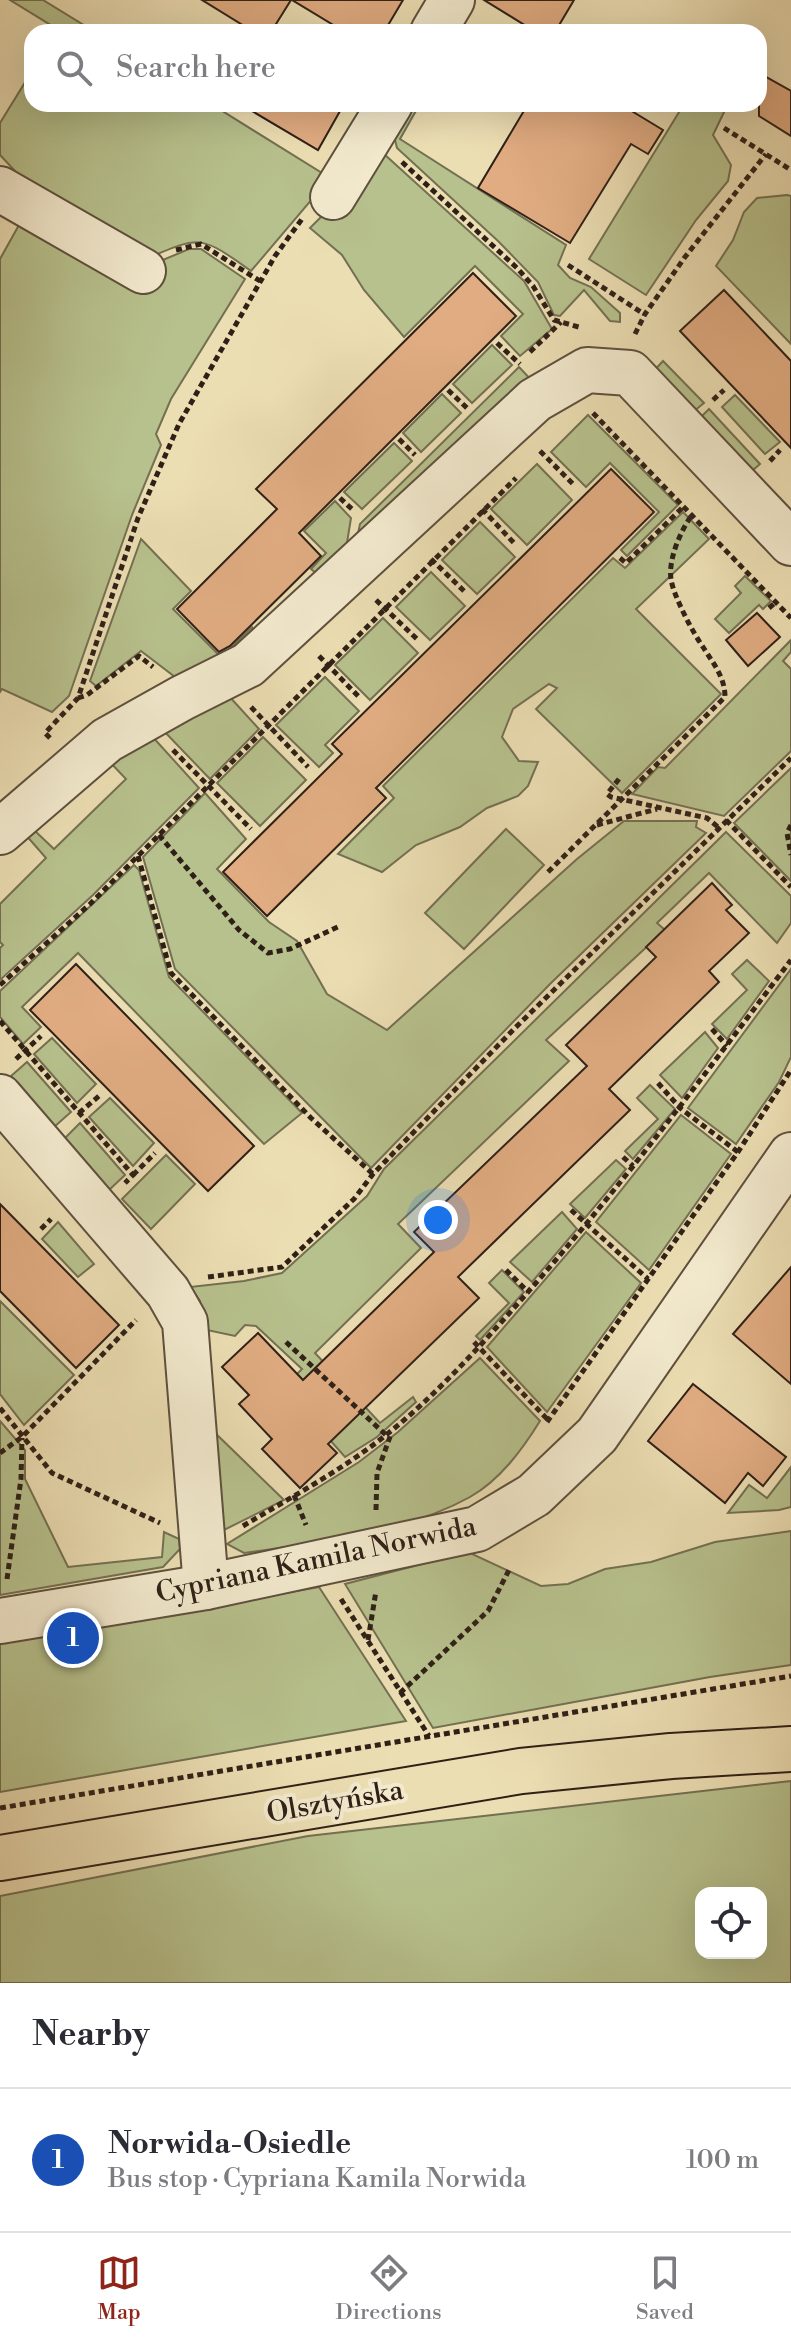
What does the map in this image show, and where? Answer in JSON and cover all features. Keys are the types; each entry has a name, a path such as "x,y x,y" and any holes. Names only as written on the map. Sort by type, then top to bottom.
{"main road":[{"name":"Olsztyńska","path":"671,1756 791,1727"},
{"name":"Olsztyńska","path":"0,1858 521,1771 671,1756 791,1749"}],"street":[{"path":"438,24 452,0"},
{"path":"333,197 381,119"},
{"path":"0,189 143,271"},
{"path":"0,832 107,740 248,665 349,574 379,522 450,479 535,400 587,370 630,373 791,543"},
{"path":"4,1081 168,1292 185,1322 206,1587"},
{"name":"Cypriana Kamila Norwida","path":"4,1620 206,1587 477,1529 534,1495 597,1435 791,1155"}],"path":[{"path":"381,119 533,286 554,320 589,330"},
{"path":"724,128 791,170"},
{"path":"621,372 630,343 645,314 685,257 766,154"},
{"path":"78,765 45,733 78,698 138,518 173,438 275,256 310,208 333,197"},
{"path":"143,271 147,263 156,258 186,246 201,244 260,281"},
{"path":"568,265 645,314"},
{"path":"448,390 470,411"},
{"path":"719,413 709,403 724,390"},
{"path":"589,410 791,618"},
{"path":"532,463 551,443"},
{"path":"775,472 766,464 780,450"},
{"path":"0,985 90,904 522,472"},
{"path":"450,479 514,543"},
{"path":"340,498 432,560 464,591"},
{"path":"620,558 626,563 684,506"},
{"path":"548,872 725,697 720,674 694,634 670,578 676,544 692,515"},
{"path":"349,574 418,640"},
{"path":"769,608 776,602"},
{"path":"290,627 359,697"},
{"path":"78,698 87,695 139,656 159,672"},
{"path":"222,678 308,767"},
{"path":"144,719 251,829"},
{"path":"0,1453 22,1437 141,1314 168,1292 186,1281 282,1267 354,1199 373,1174 515,1028 791,758"},
{"path":"619,779 607,794 611,797 707,818 718,827"},
{"path":"594,826 662,808"},
{"path":"726,820 791,887"},
{"path":"791,825 787,833 791,855"},
{"path":"159,835 239,930 268,953 290,949 340,926"},
{"path":"138,856 171,973 311,1118 373,1174"},
{"path":"2,1412 52,1473 182,1533 220,1540 359,1457 393,1430 479,1348 586,1225 680,1108 791,960"},
{"path":"712,1029 727,1046"},
{"path":"4,1081 41,1036"},
{"path":"541,1430 738,1152 791,1070"},
{"path":"658,1083 680,1108 738,1152"},
{"path":"133,1175 155,1153"},
{"path":"623,1157 633,1166"},
{"path":"571,1210 648,1279"},
{"path":"506,1270 528,1292"},
{"path":"286,1342 386,1435"},
{"path":"474,1342 548,1420"},
{"path":"419,1395 424,1400"},
{"path":"376,1513 377,1473 393,1430"},
{"path":"4,1620 4,1599 16,1531 22,1437"},
{"path":"294,1495 308,1530"},
{"path":"400,1693 488,1611 509,1570"},
{"path":"334,1588 429,1736"},
{"path":"0,1808 791,1676"}],"green space":[{"path":"10,0 43,0 82,24 49,24"},
{"path":"24,84 24,112 224,112 330,178 251,271 220,250 198,242 141,261 30,187 0,155 0,123"},
{"path":"407,112 415,112 400,139 566,245 558,265 570,278 591,287 620,313 620,322 610,321 584,290 560,316 554,315 538,282 397,148 394,136"},
{"path":"679,112 724,112 713,135 731,165 728,181 696,220 646,295 589,259"},
{"path":"384,154 524,281 552,329 520,356 501,336 523,314 475,266 404,337 364,290 342,255 310,228"},
{"path":"791,196 791,344 716,266 733,240 744,212 757,198"},
{"path":"24,216 151,265 189,249 201,249 245,279 171,399 156,434 161,445 132,515 69,696 52,712 2,689 0,692 0,259"},
{"path":"492,345 512,365 472,403 453,384"},
{"path":"663,361 704,403 688,416 650,375"},
{"path":"519,367 534,383 354,552 360,524"},
{"path":"442,394 461,413 421,452 403,433"},
{"path":"735,395 780,442 765,454 722,407"},
{"path":"709,409 760,464 745,477 695,423"},
{"path":"588,415 678,505 627,556 621,550 659,512 610,463 586,487 551,452"},
{"path":"394,443 412,461 362,509 344,492"},
{"path":"537,464 572,500 527,545 491,509"},
{"path":"335,501 351,518 346,549 318,575 311,569 326,553 304,531"},
{"path":"683,512 709,539 636,609 721,694 622,793 536,709 557,688 549,684 513,709 502,737 519,761 538,762 528,786 518,796 487,808 460,827 416,845 382,872 338,854 394,798 383,786 613,558 625,568"},
{"path":"480,522 515,557 477,594 442,560"},
{"path":"141,539 191,591 173,609 221,657 252,627 256,634 236,653 179,680 141,651 96,686 90,681"},
{"path":"431,572 465,606 430,640 396,607"},
{"path":"745,576 771,601 763,609 759,605 729,633 715,619 741,593 735,586"},
{"path":"383,618 418,653 370,700 335,665"},
{"path":"791,640 791,652 783,661 791,669 791,751 724,816 632,794 658,767 665,768"},
{"path":"325,677 359,711 325,745 333,753 319,767 276,725"},
{"path":"228,695 259,729 210,779 160,727"},
{"path":"150,734 199,788 93,895 0,980 0,948 3,945 0,942 0,904 46,858 25,834 32,828 54,849 126,779 106,758"},
{"path":"263,737 306,780 260,826 217,783"},
{"path":"791,768 791,881 734,823"},
{"path":"205,793 246,839 217,869 269,922 297,941 327,994 387,1030 577,859 624,821 697,821 696,827 706,833 550,984 371,1168 175,969 143,857"},
{"path":"506,829 544,865 464,949 425,913"},
{"path":"726,832 791,896 791,923 777,943 709,873 657,923 665,930 546,1040 569,1061 398,1224 421,1248 315,1353 380,1423 413,1397 416,1402 377,1437 345,1457 313,1421 291,1380 302,1369 256,1326 245,1325 235,1336 202,1329 200,1301 190,1287 282,1273 367,1196 384,1169"},
{"path":"134,865 139,870 169,977 302,1113 264,1144 78,953 22,1007 41,1027 23,1044 0,1017 0,991"},
{"path":"747,960 769,981 727,1039 712,1024 747,990 732,974"},
{"path":"791,969 791,1057 779,1082 736,1144 688,1108"},
{"path":"705,1032 718,1048 682,1098 660,1075"},
{"path":"52,1038 96,1084 77,1103 34,1054"},
{"path":"27,1062 71,1112 54,1127 11,1076"},
{"path":"650,1085 675,1109 633,1159 625,1151 658,1119 637,1098"},
{"path":"110,1098 154,1143 133,1166 89,1117"},
{"path":"681,1115 731,1154 649,1270 596,1222"},
{"path":"80,1123 125,1175 108,1191 64,1139"},
{"path":"166,1155 195,1184 151,1229 122,1199"},
{"path":"616,1160 626,1169 585,1218 570,1204"},
{"path":"562,1212 577,1229 532,1282 510,1262"},
{"path":"58,1222 94,1264 78,1277 42,1239"},
{"path":"586,1232 641,1283 547,1412 487,1347"},
{"path":"502,1270 524,1292 480,1340 476,1336 509,1303 489,1283"},
{"path":"0,1301 74,1375 24,1425 0,1394"},
{"path":"480,1358 540,1421 510,1464 481,1490 444,1510 360,1535 244,1553 227,1544 359,1462 398,1432"},
{"path":"0,1421 25,1450 25,1479 68,1567 162,1557 164,1532 179,1539 180,1549 163,1567 0,1595"},
{"path":"210,1428 284,1500 216,1534"},
{"path":"791,1467 791,1507 728,1513 749,1485 767,1498"},
{"path":"791,1531 791,1665 433,1728 345,1584 468,1552 541,1586 568,1584 605,1569 651,1562 715,1542"},
{"path":"319,1587 406,1721 0,1792 0,1643"},
{"path":"791,1781 791,1983 0,1983 0,1896 308,1836"}],"building":[{"path":"202,0 291,0 276,24 241,24"},
{"path":"292,0 403,0 389,24 332,24"},
{"path":"484,0 574,0 560,24 523,24"},
{"path":"767,78 791,91 791,136 759,116 759,112 767,112"},
{"path":"254,112 339,112 318,150"},
{"path":"523,112 633,112 663,130 648,154 631,144 570,243 478,188"},
{"path":"473,273 516,316 299,533 321,556 230,646 219,652 177,609 277,509 256,489"},
{"path":"724,290 791,361 791,448 680,331"},
{"path":"611,469 654,512 376,788 386,798 267,916 223,872 342,754 332,744"},
{"path":"757,613 780,637 748,666 726,640"},
{"path":"712,883 732,905 726,910 749,933 709,971 719,982 609,1089 630,1110 458,1277 479,1298 328,1444 337,1453 300,1488 262,1449 272,1439 239,1404 249,1395 222,1367 258,1333 303,1380 434,1252 414,1232 587,1066 566,1045 656,957 646,947"},
{"path":"76,964 254,1146 208,1191 30,1010"},
{"path":"0,1204 119,1325 76,1368 0,1291"},
{"path":"791,1267 791,1384 733,1334"},
{"path":"693,1384 786,1457 763,1486 748,1473 725,1503 648,1441"}],"place":[{"name":"Norwida-Osiedle","path":"73,1638"}]}
